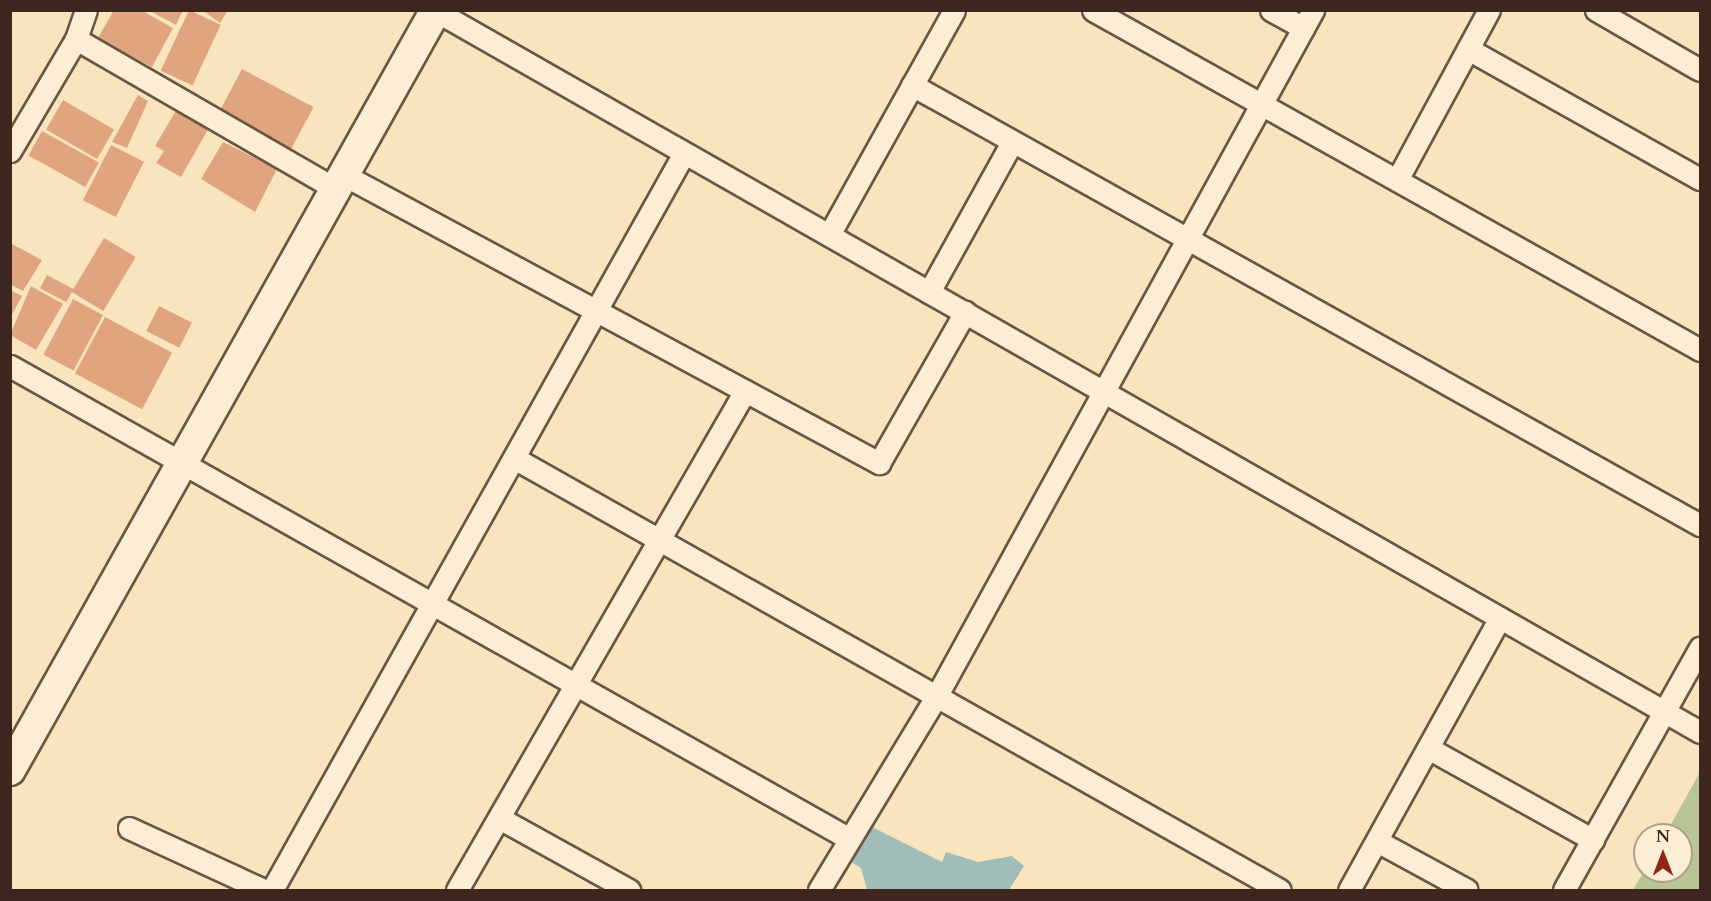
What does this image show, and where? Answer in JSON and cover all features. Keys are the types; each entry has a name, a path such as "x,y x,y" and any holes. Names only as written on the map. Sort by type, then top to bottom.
{"street":[{"path":"10,151 76,39 86,10"},
{"path":"829,235 954,10"},
{"path":"1093,10 1701,350"},
{"path":"819,891 848,838 936,697 1100,390 1308,19 1271,10"},
{"path":"1396,180 1489,10"},
{"path":"1596,10 1701,70"},
{"path":"10,770 436,11 1701,732"},
{"path":"76,39 340,182 596,311 879,463 965,312"},
{"path":"1468,49 1701,179"},
{"path":"912,86 1701,525"},
{"path":"929,292 1012,142"},
{"path":"272,891 684,153"},
{"path":"10,366 848,838"},
{"path":"457,891 745,391"},
{"path":"514,458 1280,891"},
{"path":"1349,891 1500,618"},
{"path":"1564,891 1701,648"},
{"path":"1428,748 1593,840"},
{"path":"499,818 628,891"},
{"path":"129,828 264,891"},
{"path":"1377,841 1467,891"}],"green space":[{"path":"1700,772 1700,890 1633,890 1637,883 1693,883 1693,823 1672,823"}],"water":[{"path":"864,823 942,862 946,852 978,862 1012,856 1024,866 1009,890 867,890 861,868 848,860"}],"building":[{"path":"114,10 141,10 173,28 152,67 98,38"},
{"path":"148,10 183,10 176,25"},
{"path":"189,10 221,25 192,86 161,71"},
{"path":"202,10 228,10 220,23"},
{"path":"242,69 314,107 289,154 217,116"},
{"path":"138,95 148,101 127,148 112,142"},
{"path":"63,100 114,130 97,159 46,129"},
{"path":"177,109 210,126 181,177 156,163 164,151 155,146"},
{"path":"42,131 99,163 85,187 28,155"},
{"path":"223,142 277,169 255,212 201,179"},
{"path":"111,145 144,162 116,217 83,200"},
{"path":"104,238 136,257 103,311 72,292"},
{"path":"10,243 42,260 23,291 10,284"},
{"path":"47,275 73,289 66,302 40,288"},
{"path":"31,286 63,304 36,350 10,335"},
{"path":"10,290 22,296 10,318"},
{"path":"73,299 103,315 73,371 43,355"},
{"path":"159,306 192,323 179,348 146,331"},
{"path":"105,317 172,353 142,409 75,374"}]}
